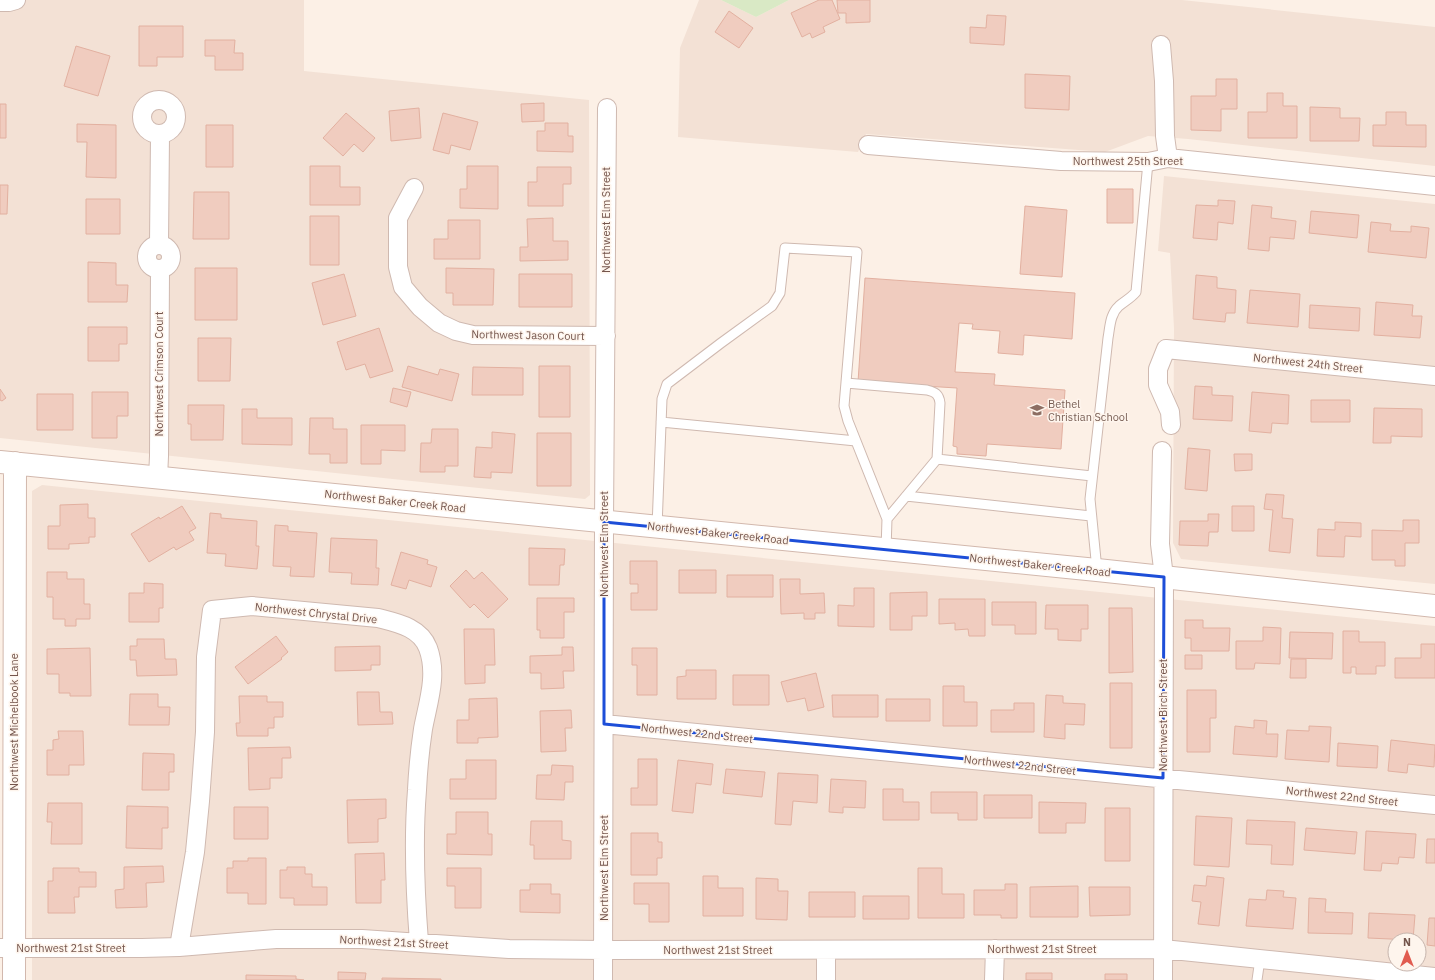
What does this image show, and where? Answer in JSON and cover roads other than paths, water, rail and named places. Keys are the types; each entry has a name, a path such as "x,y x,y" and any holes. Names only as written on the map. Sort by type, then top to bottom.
{"main road":[{"name":"Northwest Baker Creek Road","path":"8,463 1097,570 1435,606"},
{"name":"Northwest Michelbook Lane","path":"8,463 7,948 14,980"}],"street":[{"path":"0,2 16,0"},
{"path":"1161,46 1164,81 1165,136 1168,158"},
{"name":"Northwest Elm Street","path":"604,980 604,522 607,108"},
{"name":"Northwest Crimson Court","path":"158,478 160,270 168,266 171,262 172,256 166,247 159,244 160,134"},
{"name":"Northwest 25th Street","path":"868,145 1061,161 1148,162 1168,158 1435,186"},
{"name":"Northwest Jason Court","path":"414,188 398,218 398,267 403,287 420,307 439,323 456,331 473,335 606,336"},
{"name":"Northwest 24th Street","path":"1171,425 1170,412 1158,385 1158,368 1166,349 1435,376"},
{"name":"Northwest Birch Street","path":"1162,451 1160,544 1164,577 1163,980"},
{"name":"Northwest Chrystal Drive","path":"179,947 195,852 200,802 205,732 206,657 212,610 252,606 378,618 409,627 419,634 428,646 432,661 433,677 423,730 419,763 415,848 419,942"},
{"name":"Northwest 22nd Street","path":"604,724 1435,805"},
{"name":"Northwest 21st Street","path":"7,948 179,947 276,939 362,939 508,949 1163,949 1260,959 1349,974 1435,977"},
{"path":"994,949 994,980"},
{"path":"826,950 826,980"}],"lane":[{"path":"1097,570 1090,499 1111,317 1118,307 1130,300 1136,292 1148,162"},
{"path":"657,527 662,399 667,384 772,306 780,293 786,248 857,252 844,406 848,422 887,519 886,550"},
{"path":"846,383 926,390 936,392 940,397 937,459 887,519"},
{"path":"661,422 856,440"},
{"path":"937,459 1092,476"},
{"path":"906,496 1091,516"},
{"path":"1257,980 1260,959"}],"place":[{"name":"Bethel Christian School","path":"1037,410"}]}
